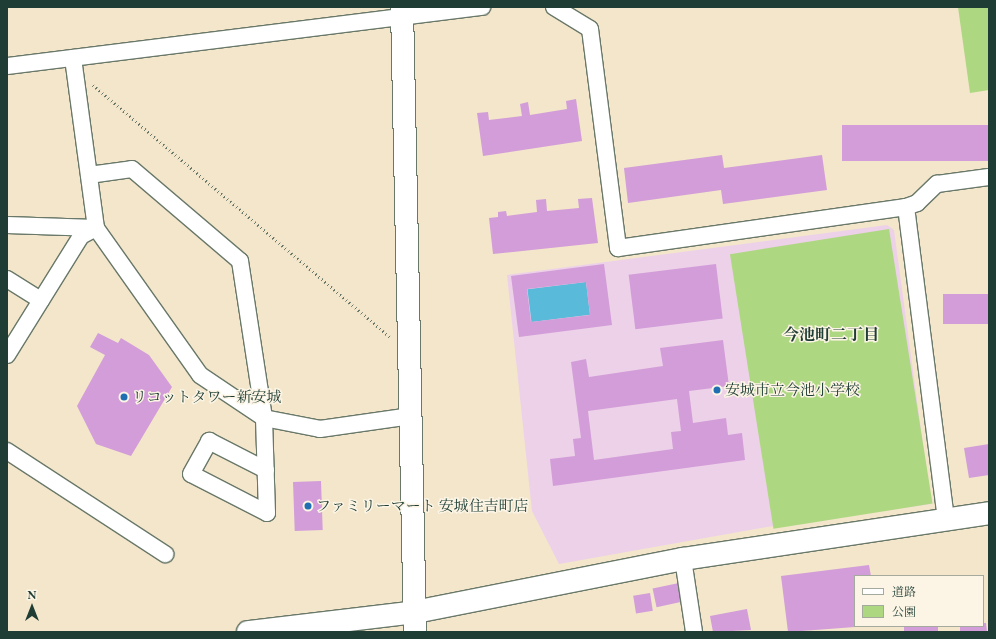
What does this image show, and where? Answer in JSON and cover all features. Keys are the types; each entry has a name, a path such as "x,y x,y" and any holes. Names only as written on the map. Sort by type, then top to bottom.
{"street":[{"path":"7,66 74,63 402,13 482,7"},
{"path":"554,7 590,29 618,248 906,207 918,203 937,184 989,177"},
{"path":"402,13 415,622"},
{"path":"74,63 96,228 200,375 264,418 320,429 410,416"},
{"path":"89,175 132,169 240,260 264,418 266,470 267,513 191,474 209,441 266,470"},
{"path":"906,207 946,519"},
{"path":"7,226 96,228"},
{"path":"7,355 81,236 96,228"},
{"path":"7,279 41,300"},
{"path":"7,452 165,554"},
{"path":"248,632 415,622 683,559 989,513"},
{"path":"683,559 694,632"}],"path":[{"path":"74,63 410,355"}],"shaded area":[{"name":"安城市立今池小学校","path":"887,225 894,230 931,504 761,528 559,564 532,511 507,275"}],"green space":[{"path":"958,7 989,7 989,90 970,93"},
{"path":"889,229 932,504 773,529 730,254"}],"water":[{"path":"586,282 590,315 531,322 527,289"}],"building":[{"path":"576,99 582,141 483,156 477,113 488,112 489,120 522,116 520,104 528,102 530,115 567,109 566,101"},
{"path":"842,125 989,125 989,161 842,161"},
{"path":"722,155 724,168 822,155 827,190 723,204 721,190 628,203 624,168"},
{"path":"592,198 598,243 493,254 489,218 498,217 498,212 506,211 507,216 537,212 536,200 546,199 547,211 579,208 578,199"},
{"path":"604,264 612,325 519,337 511,276","holes":["586,282 590,315 531,322 527,289"]},
{"path":"716,264 723,319 635,329 629,275"},
{"path":"943,294 989,294 989,324 943,324"},
{"name":"リコットタワー新安城","path":"98,333 118,343 121,338 149,355 172,387 131,456 96,444 77,406 105,355 90,347"},
{"path":"723,340 729,386 689,391 693,423 726,418 728,435 742,433 745,460 553,486 550,459 575,456 573,439 581,438 571,362 586,359 589,377 663,366 660,348","holes":["677,399 681,431 671,432 673,449 594,460 588,411"]},
{"path":"989,444 989,475 969,478 964,448"},
{"name":"ファミリーマート 安城住吉町店","path":"321,481 323,530 295,531 293,482"},
{"path":"869,565 871,575 854,575 855,627 788,632 781,576"},
{"path":"679,583 683,602 657,607 653,589"},
{"path":"650,593 653,611 636,613 633,596"},
{"path":"747,609 751,630 713,632 710,616"},
{"path":"984,623 986,623 987,632 960,632 960,627 984,627"},
{"path":"904,627 938,627 938,632 904,632"}],"place":[{"name":"安城市立今池小学校","path":"717,390"},
{"name":"リコットタワー新安城","path":"124,397"},
{"name":"ファミリーマート 安城住吉町店","path":"308,506"}],"district":[{"name":"今池町二丁目","path":"831,335"}]}
